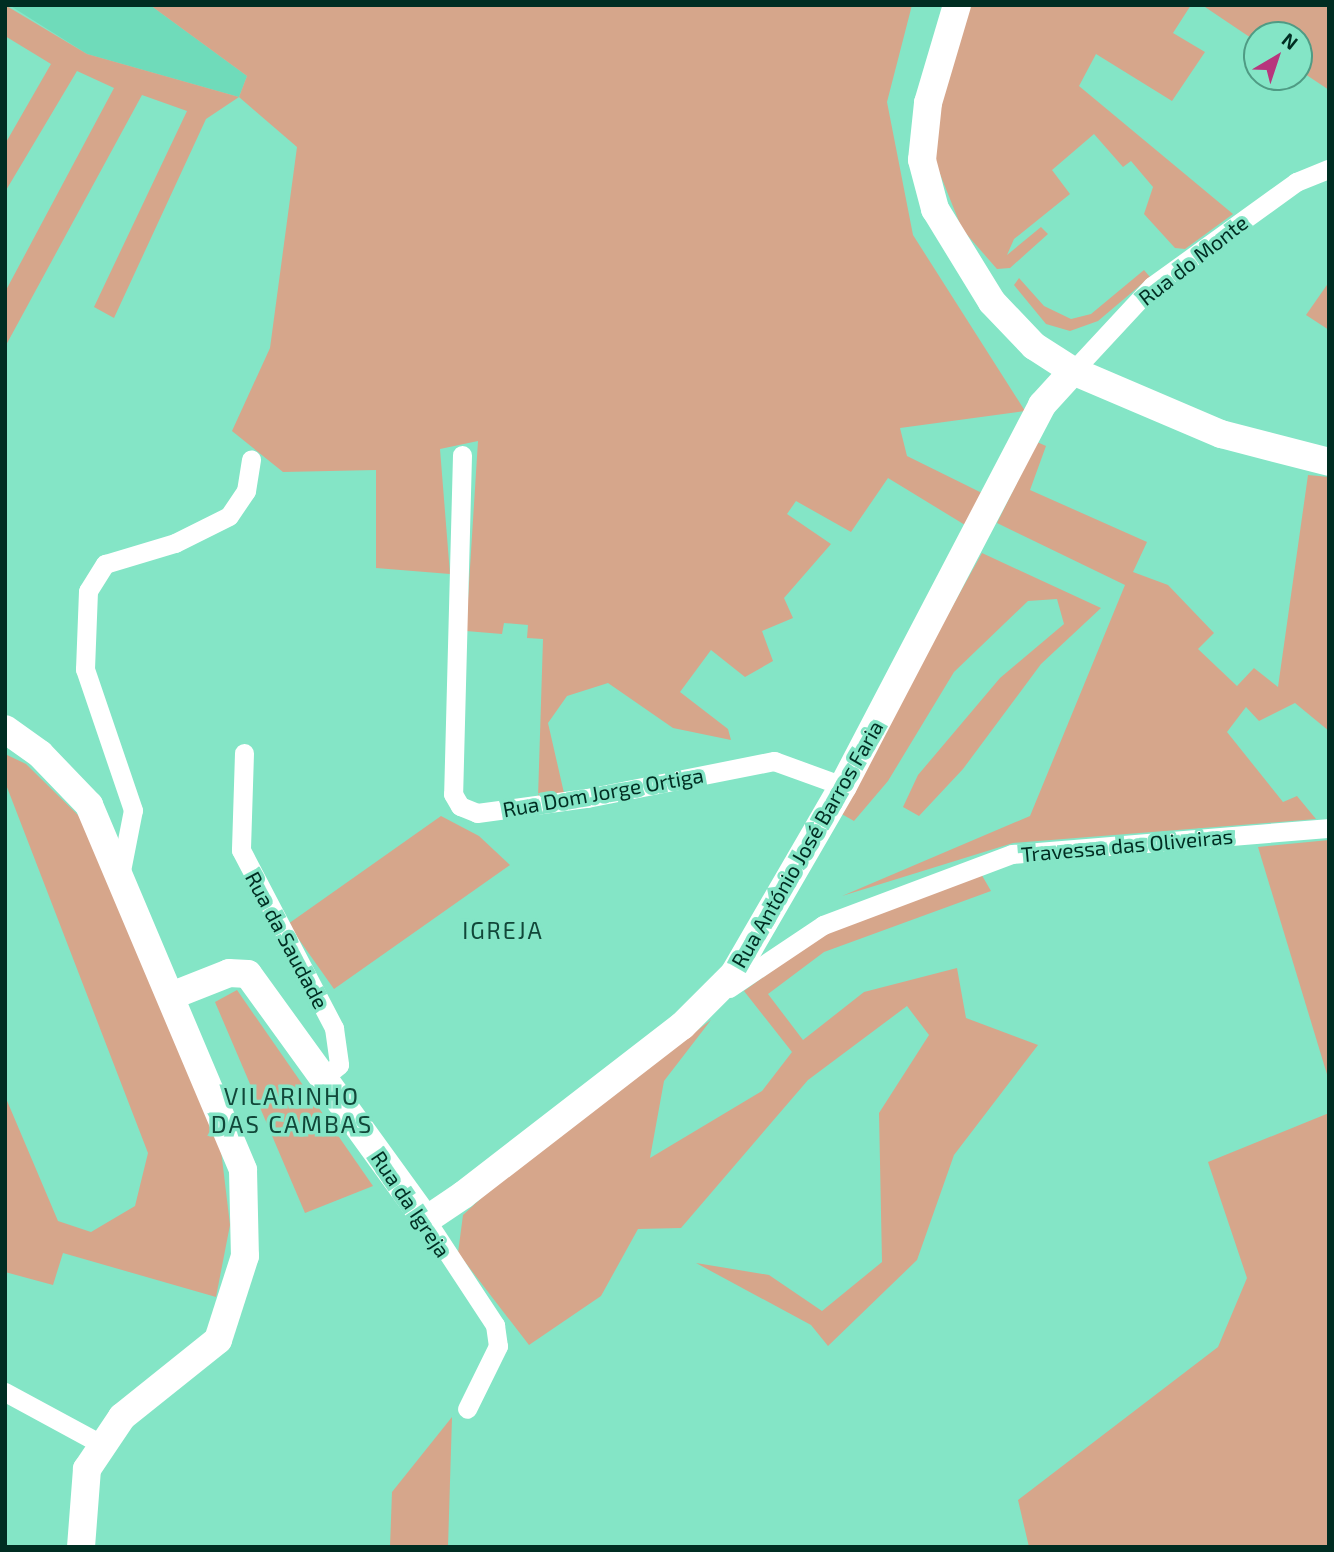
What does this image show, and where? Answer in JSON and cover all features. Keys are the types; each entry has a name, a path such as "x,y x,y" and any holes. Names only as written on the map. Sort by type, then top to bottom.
{"street":[{"path":"957,5 928,103 922,160 931,197 954,247 992,302 1034,346 1073,371 1221,434 1329,462"},
{"name":"Rua do Monte","path":"1073,371 1152,286 1296,181 1329,169"},
{"name":"Rua António José Barros Faria","path":"426,1220 710,1000 734,974 843,786 1042,405 1073,371"},
{"name":"Rua Dom Jorge Ortiga","path":"461,455 453,794 460,806 477,813 587,798 774,761 843,786"},
{"path":"120,876 132,810 85,669 88,592 105,564 175,542 229,516 246,491 251,459"},
{"path":"5,729 40,754 89,805 243,1170 245,1256 218,1340 122,1417 87,1469 81,1547"},
{"name":"Rua da Saudade","path":"244,753 241,850 334,1028 339,1065 324,1077"},
{"name":"Travessa das Oliveiras","path":"710,1000 823,925 1012,854 1327,828"},
{"name":"Rua da Igreja","path":"171,996 229,973 248,974 324,1077 426,1220 495,1325 498,1346 467,1409"},
{"path":"5,1392 103,1445"}],"shaded area":[{"path":"5,5 87,54 239,97 206,119 114,318 94,307 187,111 142,95 5,347 5,292 114,88 77,71 5,192 5,144 51,64 5,36"},
{"path":"9,5 150,5 247,76 239,97 87,54"},
{"path":"150,5 912,5 887,102 913,235 1025,411 900,428 907,456 982,493 965,525 888,478 851,532 796,501 787,514 831,544 784,598 793,618 762,631 773,661 745,677 711,650 680,692 728,729 731,740 673,728 608,683 567,696 548,723 564,793 538,798 543,639 527,638 528,625 504,623 502,634 466,631 478,441 440,449 450,574 376,568 376,470 283,472 232,431 270,348 297,147 239,97 247,76"},
{"path":"969,5 1191,5 1173,33 1205,52 1172,101 1096,54 1079,86 1233,214 1185,249 1175,248 1144,214 1153,187 1131,161 1123,167 1094,134 1052,170 1070,194 1014,239 1007,255 1041,227 1048,234 1010,268 997,269 962,229 934,159 941,106"},
{"path":"1202,5 1329,5 1329,90 1313,79 1313,21 1243,21 1243,33"},
{"path":"1144,270 1150,277 1098,321 1070,331 1046,324 1014,285 1019,278 1044,306 1071,319 1091,314"},
{"path":"1329,282 1329,330 1306,315"},
{"path":"1037,442 1046,446 1030,490 1147,542 1133,572 1168,585 1214,633 1198,649 1237,686 1254,668 1278,687 1308,475 1329,477 1329,731 1295,703 1259,721 1246,707 1227,732 1283,802 1297,796 1316,819 1013,843 842,896 1030,816 1125,585 997,523"},
{"path":"982,553 1101,608 1041,664 963,769 919,816 903,807 918,775 1000,678 1064,624 1057,599 1028,601 954,672 888,781 854,821 838,812"},
{"path":"5,754 26,764 81,818 221,1150 230,1225 216,1297 63,1253 53,1285 5,1272 5,1096 58,1221 91,1232 135,1206 148,1153 5,782"},
{"path":"441,816 479,836 510,865 334,989 288,924"},
{"path":"1329,840 1329,1081 1258,847"},
{"path":"980,872 991,891 824,952 768,994 803,1040 864,992 957,968 966,1018 1038,1045 954,1155 917,1260 828,1346 811,1325 696,1263 769,1275 822,1311 882,1262 879,1113 929,1035 907,1006 808,1080 681,1228 638,1229 601,1296 529,1345 458,1253 463,1215 518,1164 711,1020 664,1081 650,1158 762,1091 792,1052 744,991 819,937"},
{"path":"237,990 373,1186 305,1213 215,1002"},
{"path":"1329,1113 1329,1547 1029,1547 1018,1500 1218,1347 1247,1278 1208,1162"},
{"path":"452,1417 448,1547 390,1547 392,1492"}],"district":[{"name":"IGREJA","path":"503,930"},
{"name":"VILARINHO DAS CAMBAS","path":"292,1110"}]}
